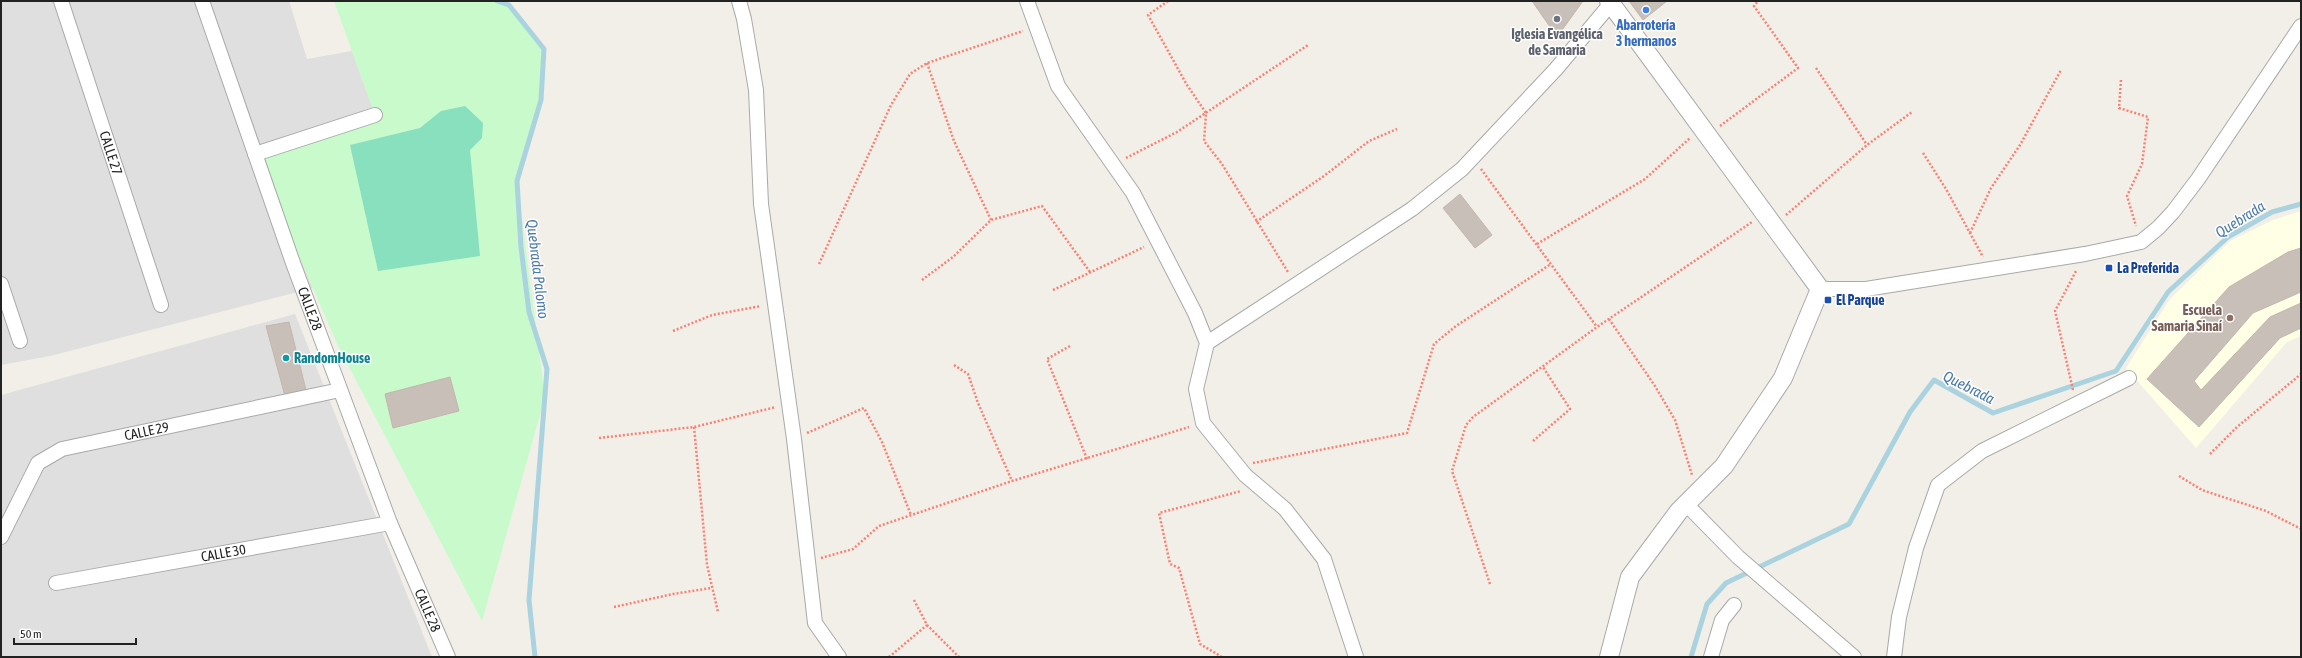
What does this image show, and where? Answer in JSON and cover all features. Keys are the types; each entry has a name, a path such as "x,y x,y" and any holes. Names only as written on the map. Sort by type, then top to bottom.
{"street":[{"name":"CALLE 27","path":"61,1 161,305"},
{"name":"CALLE 28","path":"202,1 255,154 340,390 390,523 448,657"},
{"path":"739,1 744,19 756,90 761,204 794,439 815,623 839,657"},
{"path":"1027,1 1035,27 1058,86 1132,193 1195,313 1207,343 1196,389 1203,423 1240,466 1245,475 1285,509 1324,559 1356,657"},
{"path":"1207,343 1412,209 1462,169 1556,69 1611,2 1704,132 1820,289"},
{"path":"1820,289 1866,289 1989,268 2085,254 2141,242 2168,218 2198,179 2301,26"},
{"path":"255,154 375,115"},
{"path":"1,284 20,341"},
{"path":"1609,657 1630,577 1691,499 1724,466 1783,378 1820,289"},
{"path":"1894,657 1899,617 1916,548 1938,485 1982,450 2129,378"},
{"name":"CALLE 29","path":"1,537 38,463 62,449 340,390"},
{"path":"1691,499 1738,557 1854,657"},
{"name":"CALLE 30","path":"56,583 390,523"},
{"path":"1711,657 1722,620 1734,605"}],"path":[{"path":"1168,1 1148,15 1187,86 1206,113 1204,141 1222,164 1256,222 1296,284"},
{"path":"1537,244 1645,179 1704,132 1798,68 1754,6 1758,1"},
{"path":"819,264 891,104 910,74 927,63 1035,27"},
{"path":"1113,165 1178,132 1308,45"},
{"path":"927,63 954,141 991,220"},
{"path":"1816,68 1867,145"},
{"path":"1970,233 1991,188 2020,145 2061,70"},
{"path":"2121,80 2119,108 2148,117 2142,164 2127,196 2141,242"},
{"path":"1490,584 1452,471 1466,425 1474,417 1596,327 1691,262 1725,241 1769,219 1912,112"},
{"path":"1256,222 1324,176 1369,141 1397,129"},
{"path":"1923,153 1946,189 1989,268"},
{"path":"1473,158 1596,327"},
{"path":"922,280 953,256 991,220 1042,206 1090,272"},
{"path":"1053,290 1157,240"},
{"path":"2074,391 2068,372 2055,311 2085,254"},
{"path":"1240,466 1408,432 1434,344 1456,326 1551,264"},
{"path":"673,331 712,315 774,303"},
{"path":"1609,319 1655,386 1675,420 1691,499"},
{"path":"1070,346 1047,360 1088,459"},
{"path":"954,364 968,374 978,403 1012,481"},
{"path":"1534,441 1570,409 1543,367"},
{"path":"2210,454 2237,426 2301,374"},
{"path":"599,438 694,427 788,404"},
{"path":"794,439 864,408 882,442 912,515"},
{"path":"809,562 853,549 879,526 1012,481 1203,423"},
{"path":"694,427 706,565 718,612"},
{"path":"2179,476 2202,490 2266,511 2301,529"},
{"path":"1222,657 1200,644 1179,568 1170,564 1158,512 1259,486"},
{"path":"614,607 672,594 711,588"},
{"path":"914,600 927,625 959,657"},
{"path":"889,657 927,625"}],"shaded area":[{"path":"1,1 289,1 307,59 352,51 375,115 255,155 313,288 50,356 1,365"},
{"name":"Escuela Samaria Sinaí","path":"2301,211 2301,336 2287,342 2196,448 2126,368 2170,299 2230,241 2273,220"},
{"path":"295,314 432,657 1,657 1,395"}],"green space":[{"path":"334,1 497,1 509,5 544,49 541,100 517,181 545,397 482,621 337,344 255,154 375,115"},
{"path":"465,106 483,123 482,138 470,150 480,256 378,271 350,145 420,128 441,111"}],"building":[{"name":"Iglesia Evangélica de Samaria","path":"1532,1 1583,1 1557,37"},
{"name":"Abarrotería 3 hermanos","path":"1629,1 1667,1 1643,20"},
{"path":"1460,194 1492,235 1475,248 1443,208"},
{"path":"2301,248 2301,292 2253,313 2194,381 2201,390 2270,317 2301,303 2301,328 2280,338 2199,427 2147,379 2229,287 2288,252"},
{"name":"RandomHouse","path":"289,322 306,390 285,396 266,326"},
{"path":"450,377 459,411 393,428 385,394"}],"waterway":[{"name":"Quebrada Palomo","path":"497,1 509,5 544,49 541,100 517,181 521,247 529,312 547,369 529,600 535,657"},
{"name":"Quebrada","path":"1691,657 1707,604 1726,583 1849,524 1910,412 1934,380 1993,413 2116,371 2168,292 2228,237 2272,212 2301,204"}],"place":[{"name":"Abarrotería 3 hermanos","path":"1646,10"},
{"name":"Iglesia Evangélica de Samaria","path":"1557,19"},
{"name":"La Preferida","path":"2109,268"},
{"name":"El Parque","path":"1828,300"},
{"name":"Escuela Samaria Sinaí","path":"2230,318"},
{"name":"RandomHouse","path":"286,358"}]}
